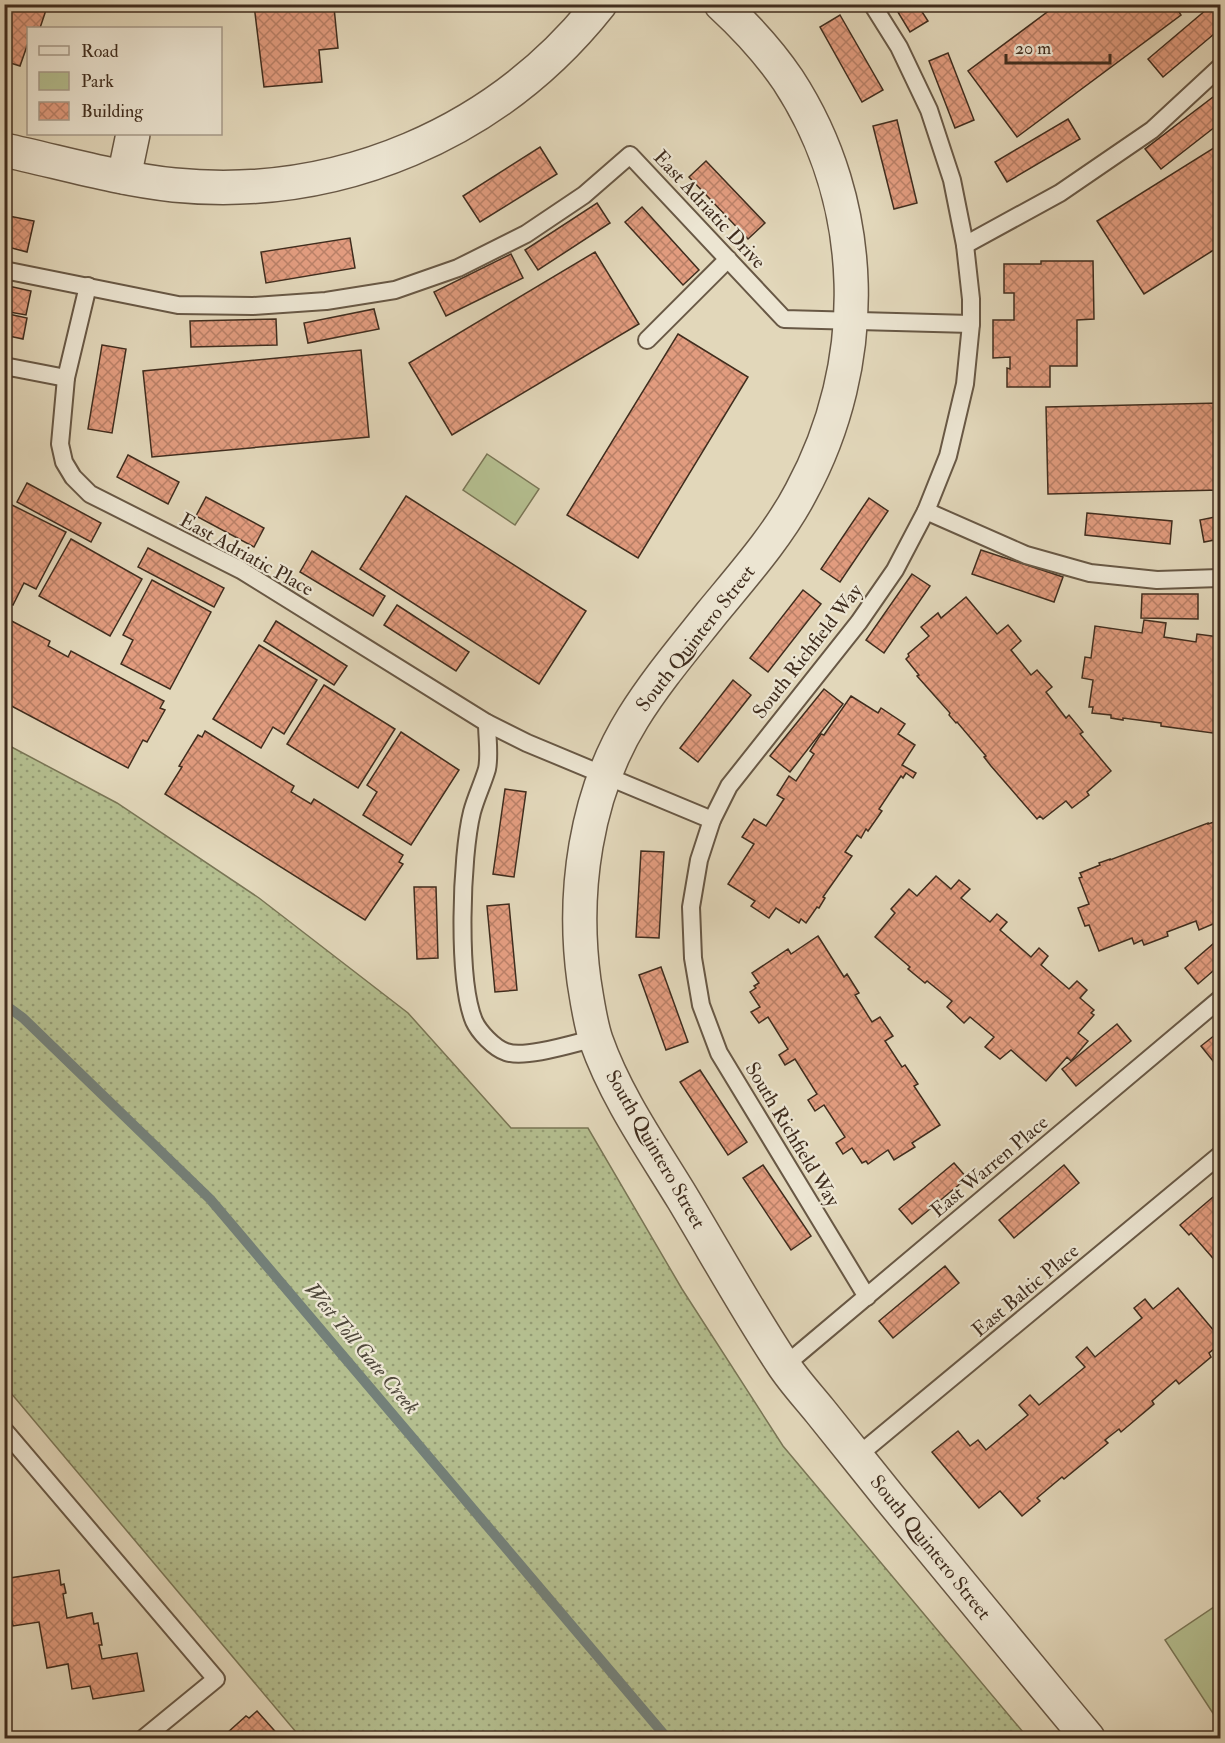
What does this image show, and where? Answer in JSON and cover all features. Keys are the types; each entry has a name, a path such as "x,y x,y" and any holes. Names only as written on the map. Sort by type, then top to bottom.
{"street":[{"path":"4,150 124,177 172,185 222,188 295,183 344,173 414,149 458,127 519,86 556,53 600,4"},
{"name":"South Quintero Street","path":"721,4 750,31 788,80 818,135 839,194 850,255 853,297 844,379 827,439 800,495 765,547 667,669 631,721 606,776 592,817 584,858 579,920 584,982 596,1038 623,1100 784,1366 856,1457 1088,1738"},
{"path":"124,177 133,135"}],"lane":[{"name":"South Richfield Way","path":"867,1297 719,1053 701,1005 693,958 691,907 699,860 712,820 729,786 859,622 889,579 926,511 948,456 965,384 971,299 965,245 952,180 929,110 899,47 872,4"},
{"path":"965,245 1060,193 1152,130 1221,67"},
{"name":"East Adriatic Drive","path":"4,270 178,304 253,306 326,301 395,290 458,268 526,234 584,195 630,154 784,319 971,324"},
{"path":"647,340 728,259"},
{"path":"4,366 66,378 88,286"},
{"name":"East Adriatic Place","path":"66,378 60,444 64,462 73,477 90,494 241,570 487,723 527,743 712,820"},
{"path":"926,511 1026,555 1090,573 1157,580 1221,579"},
{"path":"487,723 488,767 472,813 464,869 465,985 475,1022 492,1044 507,1053 527,1054 596,1038"},
{"name":"East Warren Place","path":"784,1366 1221,999"},
{"name":"East Baltic Place","path":"856,1457 1221,1155"},
{"path":"4,1430 216,1679 144,1738"}],"green space":[{"path":"487,454 539,489 515,525 463,490"},
{"path":"4,743 117,803 259,898 408,1013 511,1128 588,1128 682,1289 783,1446 1028,1738 301,1738 5,1386"},
{"path":"1220,1603 1220,1724 1165,1640"}],"building":[{"path":"4,4 48,4 40,27 27,27 27,46 20,66 4,61"},
{"path":"314,4 314,9 334,7 338,48 319,50 322,82 264,87 254,5"},
{"path":"893,4 917,4 928,21 910,32"},
{"path":"1058,4 1174,4 1181,15 1017,137 968,71"},
{"path":"1213,4 1220,12 1220,29 1163,77 1148,59"},
{"path":"840,15 883,90 862,102 820,27"},
{"path":"948,53 974,120 955,128 929,61"},
{"path":"1213,97 1220,107 1220,123 1161,169 1145,149"},
{"path":"1068,119 1080,139 1007,182 995,162"},
{"path":"897,120 917,203 894,209 873,126"},
{"path":"1220,144 1220,246 1144,294 1097,221"},
{"path":"540,147 557,174 480,222 463,196"},
{"path":"706,161 765,223 748,239 689,177"},
{"path":"597,203 610,223 538,270 525,250"},
{"path":"642,207 699,270 683,285 625,222"},
{"path":"4,215 34,221 27,252 4,246"},
{"path":"350,238 355,268 266,283 261,252"},
{"path":"595,252 639,324 452,435 409,363"},
{"path":"511,254 523,278 446,316 434,292"},
{"path":"1041,261 1093,261 1094,319 1077,320 1077,366 1050,366 1050,387 1007,387 1007,368 1010,369 1010,357 993,358 993,320 1014,320 1014,293 1004,293 1004,264 1041,264"},
{"path":"4,285 31,291 26,315 4,311"},
{"path":"374,309 379,329 308,343 304,323"},
{"path":"4,313 27,318 23,339 4,335"},
{"path":"276,319 277,345 191,347 190,321"},
{"path":"678,334 748,377 638,558 567,515"},
{"path":"102,345 126,349 112,433 88,429"},
{"path":"361,350 369,437 152,457 143,371"},
{"path":"1220,403 1220,490 1048,494 1046,407"},
{"path":"128,455 179,482 168,504 117,477"},
{"path":"27,483 101,523 91,542 17,502"},
{"path":"406,496 586,611 539,684 360,569"},
{"path":"206,497 264,528 254,547 196,516"},
{"path":"869,498 888,511 840,582 821,569"},
{"path":"4,501 66,532 36,589 24,583 13,605 4,601"},
{"path":"1087,513 1172,521 1170,544 1085,535"},
{"path":"1220,516 1220,539 1204,542 1200,520"},
{"path":"71,539 142,579 110,636 39,596"},
{"path":"148,548 224,588 214,607 138,567"},
{"path":"981,550 1063,577 1054,602 972,574"},
{"path":"312,551 385,596 373,616 300,572"},
{"path":"912,574 930,586 884,653 866,640"},
{"path":"152,580 211,612 170,689 121,664 133,640 123,635"},
{"path":"803,590 821,604 768,672 750,658"},
{"path":"1220,591 1220,616 1216,592"},
{"path":"1142,594 1198,594 1198,619 1141,618"},
{"path":"966,597 997,634 1008,625 1021,641 1011,650 1031,675 1037,670 1052,687 1046,692 1066,718 1069,715 1083,732 1080,734 1111,771 1087,792 1089,795 1072,808 1066,801 1043,819 1040,816 1037,819 917,676 919,675 906,659 908,654 929,636 921,627 938,613 941,618"},
{"path":"397,605 469,652 456,671 384,625"},
{"path":"4,617 50,641 48,646 68,657 71,651 164,701 160,708 165,710 147,742 143,740 128,768 4,702"},
{"path":"1144,620 1166,623 1164,637 1196,642 1197,634 1219,637 1220,734 1161,726 1161,723 1123,718 1123,720 1111,718 1111,715 1092,713 1093,707 1089,707 1093,680 1082,678 1085,657 1091,658 1095,626 1142,633"},
{"path":"276,621 347,666 334,685 264,641"},
{"path":"259,645 317,680 284,734 273,727 261,748 213,719"},
{"path":"733,680 751,695 698,762 680,748"},
{"path":"324,685 395,729 358,788 287,744"},
{"path":"824,689 843,704 790,772 770,756"},
{"path":"851,696 878,713 881,708 905,724 898,734 915,745 902,765 916,773 913,778 906,773 903,778 901,776 879,809 882,811 868,831 866,829 861,838 857,835 845,852 852,856 823,897 825,898 819,908 817,907 806,923 801,919 799,923 776,908 769,918 751,906 755,901 728,884 754,844 742,837 754,819 766,826 784,799 777,795 789,776 796,781 814,754 810,751 821,734 824,735"},
{"path":"205,731 294,786 291,792 311,804 314,799 403,855 399,862 403,864 365,920 165,794 198,735 202,737"},
{"path":"401,732 459,770 411,845 363,815 377,792 367,785"},
{"path":"505,789 526,792 514,877 493,874"},
{"path":"1220,820 1220,912 1218,914 1220,921 1199,930 1196,921 1167,932 1168,936 1144,945 1142,940 1134,944 1132,938 1099,951 1089,925 1085,926 1078,908 1089,904 1079,878 1082,877 1080,873 1100,865 1099,863"},
{"path":"641,851 664,852 659,938 636,937"},
{"path":"936,876 951,889 959,880 970,889 961,898 990,922 997,914 1007,922 1000,930 1031,957 1039,948 1048,956 1041,965 1069,989 1077,981 1087,990 1080,998 1094,1010 1091,1013 1094,1015 1078,1033 1088,1041 1071,1061 1067,1057 1046,1081 1011,1050 1000,1059 985,1047 994,1037 970,1017 964,1023 947,1007 952,1001 908,969 910,967 875,937 895,913 891,909 909,889 917,896"},
{"path":"414,887 436,887 438,958 417,959"},
{"path":"509,904 517,990 495,992 487,906"},
{"path":"818,936 844,977 847,974 859,993 855,995 872,1022 880,1017 893,1036 885,1041 902,1067 905,1065 918,1084 914,1086 940,1125 912,1143 915,1147 894,1160 888,1150 868,1164 866,1161 862,1163 852,1148 843,1154 836,1143 845,1137 824,1105 815,1111 808,1100 817,1094 795,1059 785,1065 779,1055 788,1049 768,1017 759,1023 751,1012 760,1007 750,992 759,983 752,973 788,949 791,954"},
{"path":"1220,938 1220,965 1198,984 1185,968"},
{"path":"661,967 688,1042 666,1050 639,975"},
{"path":"1117,1024 1131,1041 1076,1086 1062,1069"},
{"path":"1220,1031 1220,1055 1213,1061 1201,1046"},
{"path":"700,1070 747,1142 728,1155 680,1082"},
{"path":"954,1163 967,1178 912,1224 899,1209"},
{"path":"763,1165 811,1236 791,1250 743,1178"},
{"path":"1064,1165 1079,1183 1014,1238 999,1220"},
{"path":"1220,1191 1220,1274 1215,1267 1218,1264 1191,1233 1189,1235 1180,1225"},
{"path":"945,1266 959,1283 893,1338 879,1321"},
{"path":"1178,1288 1220,1338 1220,1344 1209,1353 1211,1357 1179,1384 1176,1380 1152,1401 1154,1404 1121,1432 1119,1429 1105,1440 1108,1443 1037,1498 1040,1501 1022,1516 1000,1491 979,1508 932,1452 958,1431 970,1446 978,1440 986,1450 1028,1415 1019,1405 1030,1395 1039,1405 1085,1367 1076,1357 1087,1347 1095,1357 1142,1318 1134,1308 1145,1299 1153,1309"},
{"path":"59,1570 61,1585 64,1584 66,1593 63,1594 67,1618 92,1613 94,1624 98,1623 102,1659 137,1653 144,1691 93,1699 90,1686 72,1689 68,1664 47,1668 39,1622 13,1626 12,1621 7,1622 4,1579"},
{"path":"257,1711 281,1738 227,1738 230,1736 227,1733 246,1716 249,1718"}],"waterway":[{"name":"West Toll Gate Creek","path":"4,1004 23,1018 210,1199 667,1738"}]}
